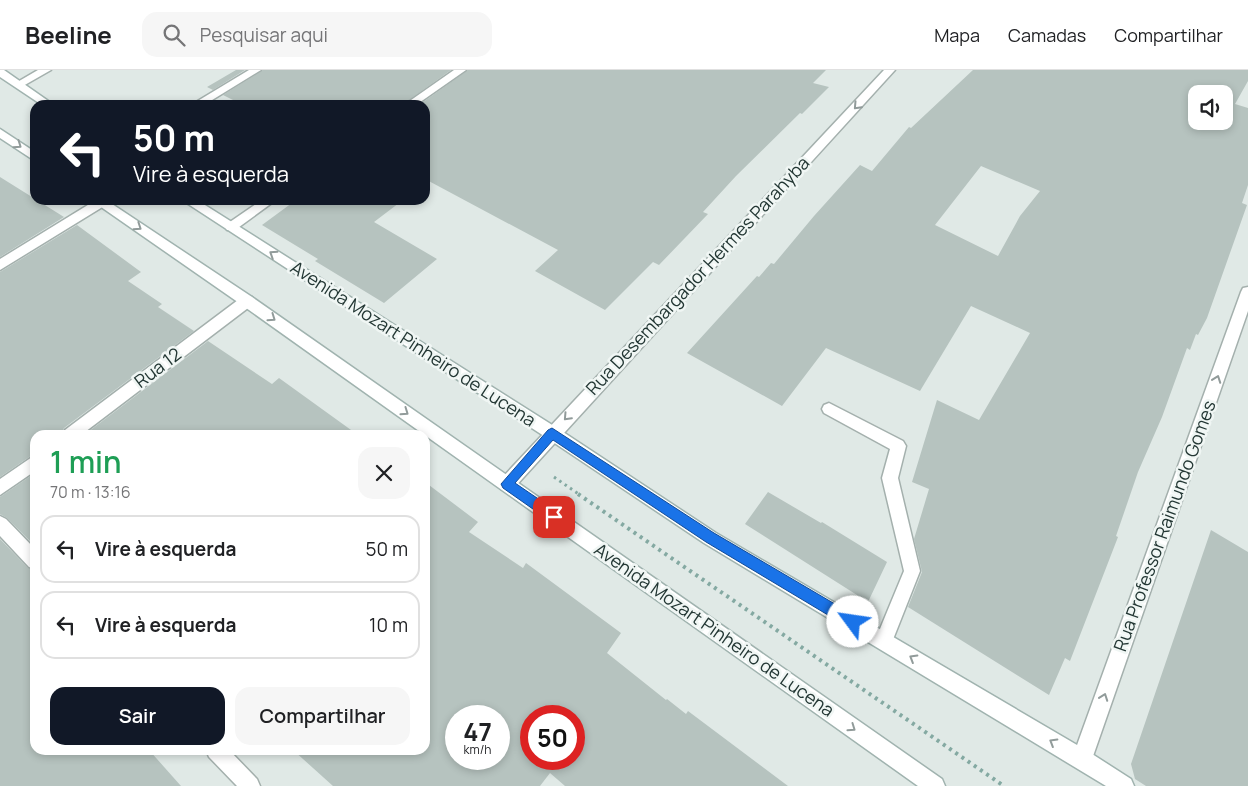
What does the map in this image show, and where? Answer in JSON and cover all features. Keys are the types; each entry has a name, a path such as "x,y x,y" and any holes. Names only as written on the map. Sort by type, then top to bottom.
{"main road":[{"path":"19,84 46,70"},
{"path":"205,100 256,70"},
{"path":"417,100 461,70"},
{"name":"Rua Desembargador Hermes Parahyba","path":"507,484 552,433 890,70"},
{"path":"0,72 42,100"},
{"path":"0,133 30,154"},
{"path":"0,265 95,205"},
{"name":"Avenida Mozart Pinheiro de Lucena","path":"107,205 247,301 935,786"},
{"name":"Avenida Mozart Pinheiro de Lucena","path":"196,205 552,433 710,538 1082,759 1124,786"},
{"path":"231,227 263,205"},
{"name":"Rua Professor Raimundo Gomes","path":"1082,759 1248,292"},
{"name":"Rua 12","path":"77,430 247,301"},
{"path":"829,409 898,446 890,478 912,570 884,641"},
{"path":"0,488 30,466"},
{"path":"0,524 30,555"},
{"path":"221,755 250,786"}],"building":[{"path":"236,70 245,70 213,90 207,87"},
{"path":"263,70 451,70 409,100 233,100 223,95"},
{"path":"468,70 826,70 813,83 829,87 736,176 703,212 708,214 659,265 653,262 605,310 535,271 558,250 430,182 430,100 426,100"},
{"path":"973,70 1248,70 1248,81 1235,104 1248,108 1248,185 1242,203 1247,205 1207,318 1198,335 1196,334 1190,350 1187,348 1162,417 1138,472 1116,536 1118,537 1070,661 1065,658 1049,695 908,607 922,572 914,539 929,489 912,482 937,400 979,420 1030,333 971,306 920,391 826,348 782,406 687,353 757,276 759,277 771,263 774,264 860,165 872,171 909,127 911,128","holes":["981,166 1040,191 1020,216 998,256 935,225"]},
{"path":"0,177 30,196 30,205 45,205 64,217 0,257"},
{"path":"289,205 396,205 374,222 437,259 384,303 315,261 318,259 262,225"},
{"path":"77,225 141,272 128,281 162,304 158,307 194,331 63,430 30,430 30,456 0,477 0,272"},
{"path":"208,341 272,384 279,378 351,430 91,430"},
{"path":"30,476 30,541 7,518 0,514 0,497"},
{"path":"430,486 478,522 469,532 523,568 526,563 621,633 607,653 666,700 686,714 688,711 788,786 565,786 550,773 540,786 333,786 299,755 430,755"},
{"path":"768,492 822,522 887,562 868,602 745,524"},
{"path":"1211,530 1248,552 1248,786 1146,786 1135,779 1131,764"},
{"path":"0,539 30,569 30,755 153,755 181,786 0,786"}],"route":[{"path":"554,517 507,484 552,433 710,538 853,622"}]}
